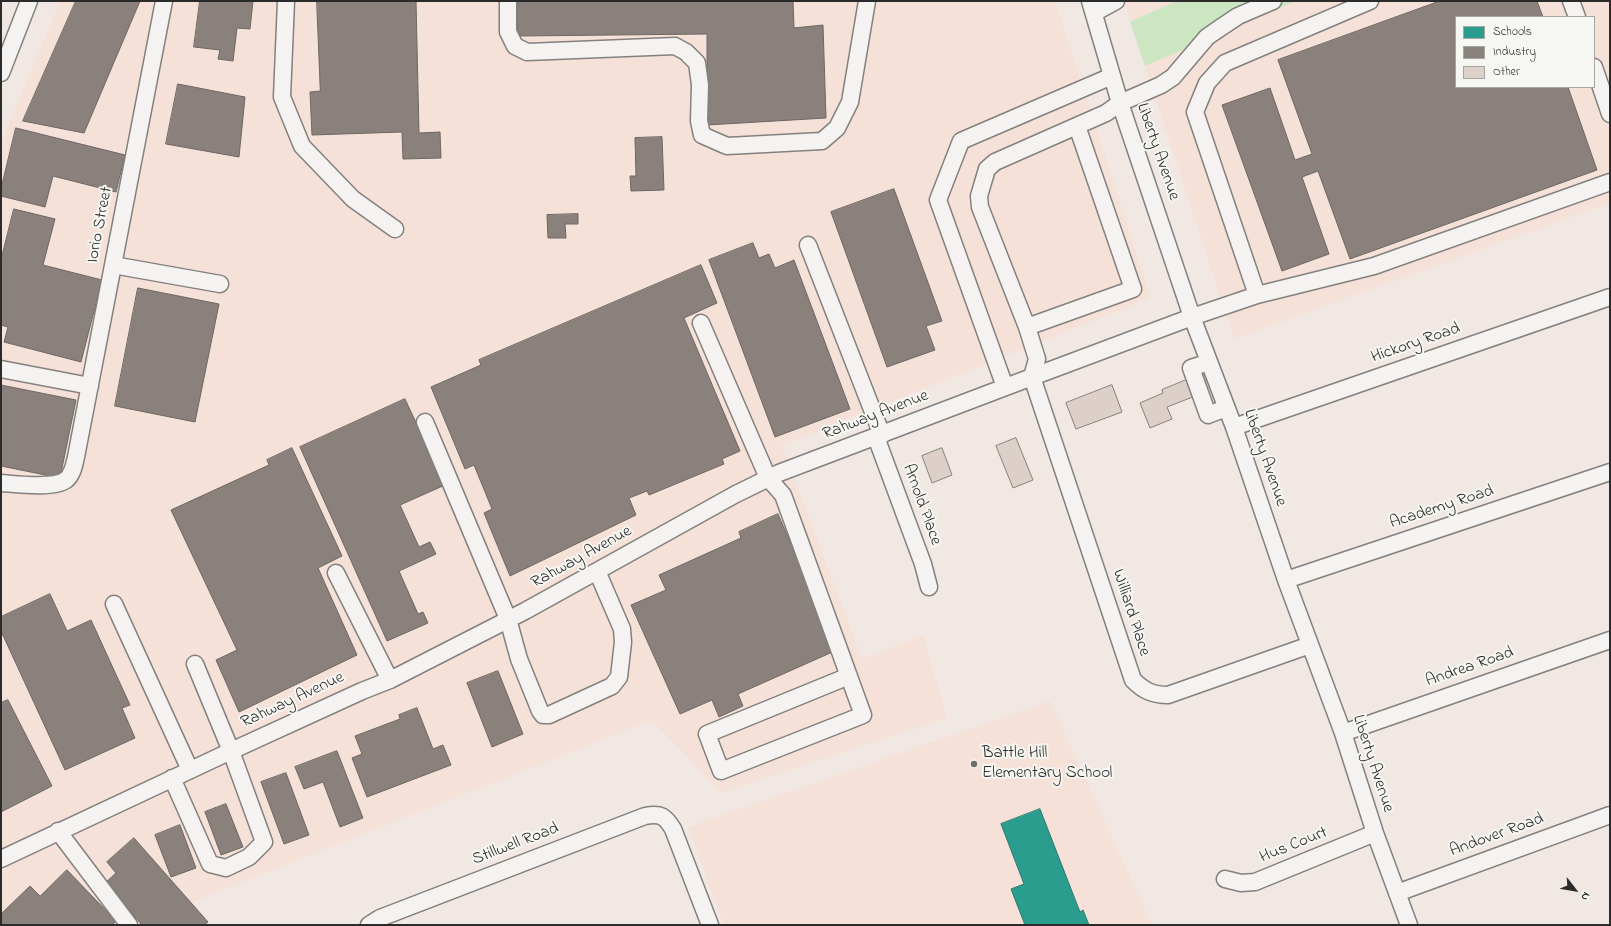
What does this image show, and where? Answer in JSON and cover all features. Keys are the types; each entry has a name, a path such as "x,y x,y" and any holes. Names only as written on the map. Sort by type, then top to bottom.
{"street":[{"path":"1,73 29,1"},
{"name":"Iorio Street","path":"1,483 54,484 66,480 71,474 76,457 90,386 164,1"},
{"path":"286,1 282,97 302,146 353,199 395,229"},
{"path":"508,1 508,32 515,46 527,52 675,46 686,52 697,63 700,85 699,121 702,135 727,146 822,141 836,128 850,102 867,1"},
{"path":"1092,7 1116,1"},
{"path":"1032,376 1037,359 1027,327 980,207 979,196 987,169 995,162 1106,113 1120,103 1161,85 1174,77 1207,37 1238,16 1273,1"},
{"path":"1258,295 1196,112 1207,83 1224,63 1370,1"},
{"path":"1571,1 1577,16"},
{"name":"Liberty Avenue","path":"1092,7 1120,103 1192,318 1234,427 1286,580 1343,733 1375,833 1409,925"},
{"path":"1595,70 1610,114"},
{"path":"1005,387 938,200 961,141 1112,76"},
{"path":"1027,327 1133,289 1077,126"},
{"name":"Rahway Avenue","path":"1,859 172,778 362,691 390,680 508,619 768,478 1032,376 1192,318 1258,295 1374,266 1610,182"},
{"name":"Arnold Place","path":"808,245 879,436 923,564 929,587"},
{"path":"113,265 220,284"},
{"name":"Hickory Road","path":"1234,427 1610,297"},
{"path":"701,323 768,478 783,495 849,676 863,715 721,771 707,734 849,676"},
{"path":"1,369 90,386"},
{"name":"Williard Place","path":"1032,376 1129,669 1133,680 1141,688 1158,695 1173,694 1310,645"},
{"path":"425,422 508,619 519,659 540,711 543,714 549,715 612,686 619,676 623,642 622,629 597,571"},
{"name":"Academy Road","path":"1286,580 1610,472"},
{"path":"336,573 390,680"},
{"path":"114,604 190,770"},
{"name":"Andrea Road","path":"1343,733 1610,640"},
{"path":"172,778 210,864 226,868 249,857 264,842 231,751 195,664"},
{"name":"Stillwell Road","path":"369,925 380,918 645,816 656,814 666,818 674,829 710,925"},
{"name":"Andover Road","path":"1397,893 1610,815"},
{"path":"58,831 129,925"},
{"name":"Hus Court","path":"1225,879 1241,883 1255,882 1375,833"}],"shaded area":[{"path":"60,1 1055,1 1151,298 782,445 862,659 923,635 947,718 721,793 652,720 192,902 211,925 1,925 1,143"},
{"path":"1123,1 1176,1 1130,22"},
{"path":"1296,1 1610,1 1610,203 1234,339 1145,66"},
{"name":"Battle Hill Elementary School","path":"1050,701 1152,925 724,925 688,827"}],"green space":[{"path":"1176,1 1296,1 1145,66 1130,22"}],"building: Schools":[{"path":"1040,809 1080,912 1083,910 1089,925 1025,925 1011,889 1024,884 1001,824"}],"building: Industry":[{"path":"76,1 140,1 84,133 23,121"},
{"path":"200,1 253,1 250,29 237,28 233,61 218,59 220,50 194,47"},
{"path":"317,1 416,1 419,133 440,132 441,158 403,159 402,132 312,135 310,92 320,91"},
{"path":"518,1 793,1 794,28 823,25 826,118 707,125 707,34 518,36"},
{"path":"1440,1 1537,1 1543,16 1455,16 1455,88 1568,88 1597,170 1350,259 1318,171 1302,177 1329,254 1282,271 1222,105 1270,88 1295,160 1312,154 1278,60"},
{"path":"178,84 245,97 239,157 166,144"},
{"path":"16,128 125,155 116,192 53,176 45,207 1,196 1,189"},
{"path":"662,137 664,190 631,191 630,176 636,176 635,138"},
{"path":"894,189 942,321 926,326 935,350 887,367 831,212"},
{"path":"14,209 55,219 43,265 102,280 81,362 4,342 8,327 1,325 1,260"},
{"path":"578,214 578,224 565,224 566,238 548,238 547,215"},
{"path":"753,243 759,258 769,254 775,268 794,260 850,409 775,437 709,260"},
{"path":"701,265 717,303 684,318 740,451 722,459 724,464 649,495 647,491 629,498 636,515 510,576 484,513 492,509 474,465 465,469 431,387 481,365 479,360"},
{"path":"138,288 219,304 195,422 115,406"},
{"path":"1,385 76,400 60,478 1,466"},
{"path":"405,399 445,485 400,505 419,547 430,542 436,554 399,571 418,614 423,612 428,623 387,641 300,447"},
{"path":"292,448 342,556 318,568 357,655 239,712 216,660 237,650 171,510 269,465 267,460"},
{"path":"778,514 837,650 738,694 743,706 719,717 712,700 680,714 631,605 666,590 659,575 741,538 739,532"},
{"path":"50,594 67,631 91,620 130,705 122,708 135,738 65,770 1,631 1,617"},
{"path":"498,671 523,734 492,747 467,683"},
{"path":"8,700 52,786 1,812 1,703"},
{"path":"417,708 433,749 443,745 451,765 367,797 352,758 362,754 355,736 400,719 399,715"},
{"path":"337,751 363,818 340,827 323,782 304,789 295,767"},
{"path":"286,773 309,835 284,844 261,782"},
{"path":"226,804 243,847 221,855 205,812"},
{"path":"180,825 196,868 171,877 155,835"},
{"path":"134,838 208,922 204,925 142,925 105,883 116,873 107,862"},
{"path":"67,870 116,921 112,925 1,925 1,914 30,886 40,896"}],"building: Other":[{"path":"1196,376 1203,393 1167,407 1172,419 1150,428 1140,403 1163,393 1162,390"},
{"path":"1112,385 1122,412 1076,429 1066,403"},
{"path":"1016,438 1033,480 1013,488 996,446"},
{"path":"942,448 952,475 932,483 922,456"}],"place":[{"name":"Battle Hill Elementary School","path":"974,764"}]}
